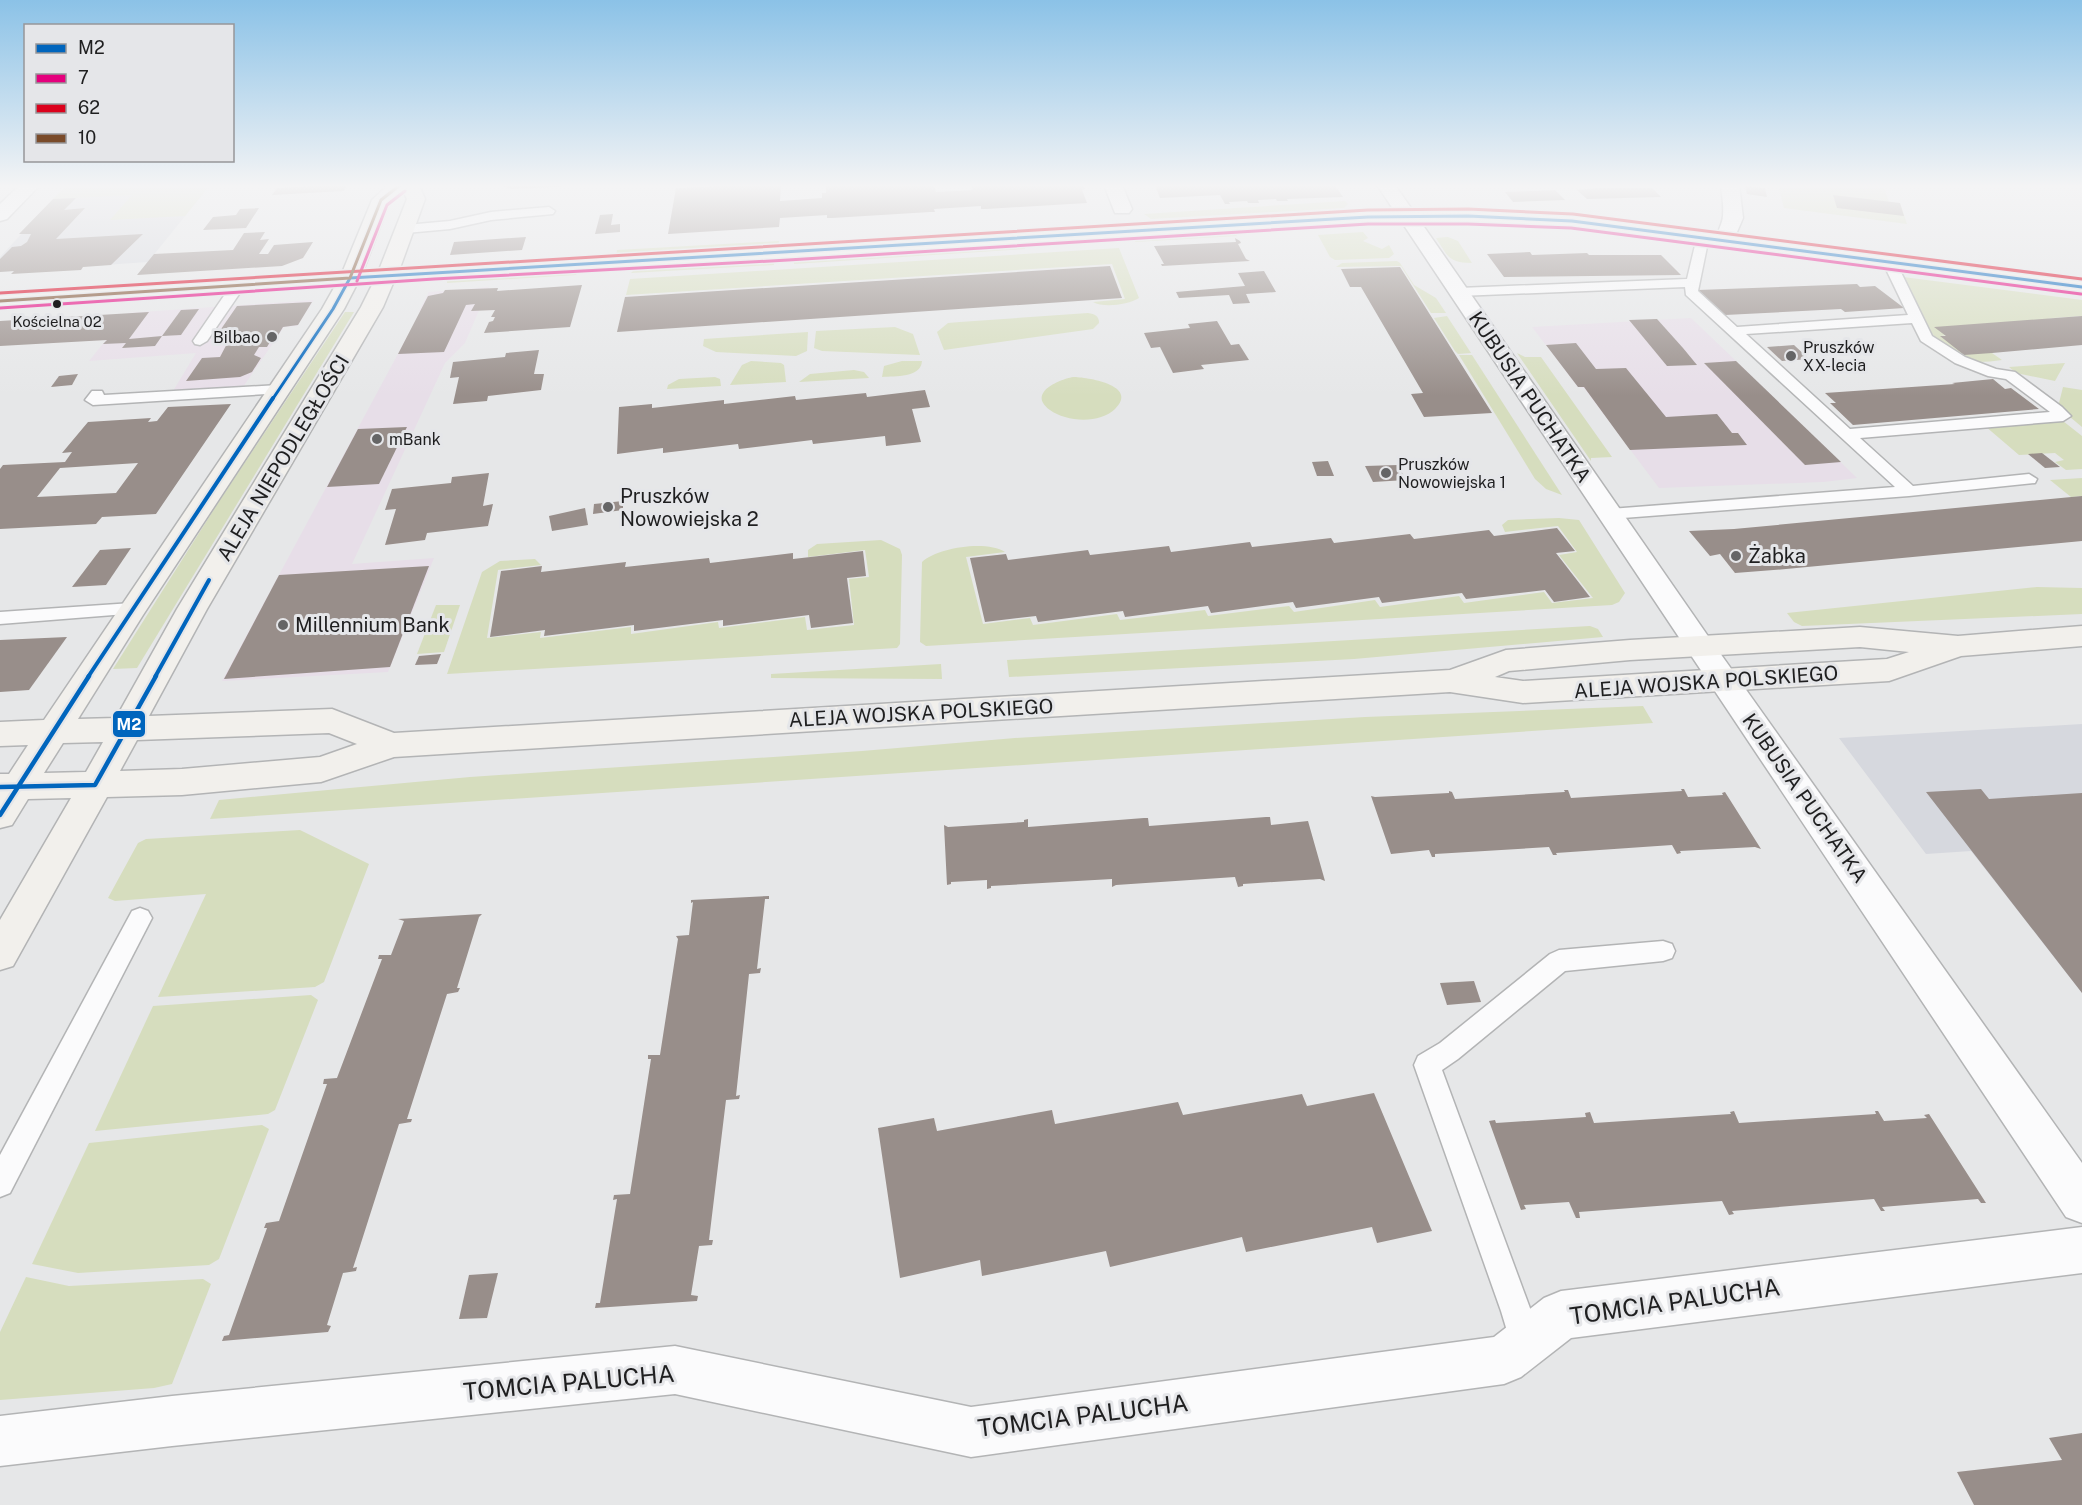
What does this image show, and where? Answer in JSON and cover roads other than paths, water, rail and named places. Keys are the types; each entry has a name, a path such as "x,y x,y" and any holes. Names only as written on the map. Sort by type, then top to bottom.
{"street":[{"name":"ALEJA NIEPODLEGŁOŚCI","path":"0,815 9,787 53,732 132,609 333,309 359,255"},
{"name":"ALEJA NIEPODLEGŁOŚCI","path":"0,954 45,878 192,609 372,307 396,255"},
{"path":"0,301 730,255"},
{"name":"KUBUSIA PUCHATKA","path":"1434,255 1699,646 2082,1200"},
{"path":"1838,255 2082,287"},
{"name":"ALEJA WOJSKA POLSKIEGO","path":"1450,681 1506,662 1699,646 1860,637 1958,646 2082,636"},
{"name":"ALEJA WOJSKA POLSKIEGO","path":"9,787 182,782 321,769 392,745 1450,681 1523,692 1889,670 1958,646"},
{"name":"ALEJA WOJSKA POLSKIEGO","path":"0,734 333,722 392,745"},
{"name":"TOMCIA PALUCHA","path":"0,1441 172,1421 322,1408 675,1370 971,1432 1504,1360 1561,1315 2082,1250"}],"lane":[{"path":"1699,255 1690,292 1910,491"},
{"path":"1847,434 2063,416 2010,375 1993,373 1960,360 1926,338 1890,262"},
{"path":"1459,292 1692,283"},
{"path":"201,341 237,287"},
{"path":"1734,331 1916,320"},
{"path":"97,394 93,400 278,390"},
{"path":"1610,514 1910,491 2029,479"},
{"path":"0,618 132,609"},
{"path":"0,1183 140,918"},
{"path":"1525,1343 1516,1311 1427,1065 1449,1051 1559,960 1663,951"}],"place":[{"name":"Kościelna 02","path":"57,304"},
{"name":"Bilbao","path":"272,337"},
{"name":"Pruszków XX-lecia","path":"1791,356"},
{"name":"mBank","path":"377,439"},
{"name":"Pruszków Nowowiejska 1","path":"1386,473"},
{"name":"Pruszków Nowowiejska 2","path":"608,507"},
{"name":"Żabka","path":"1736,556"},
{"name":"Millennium Bank","path":"283,625"}]}
